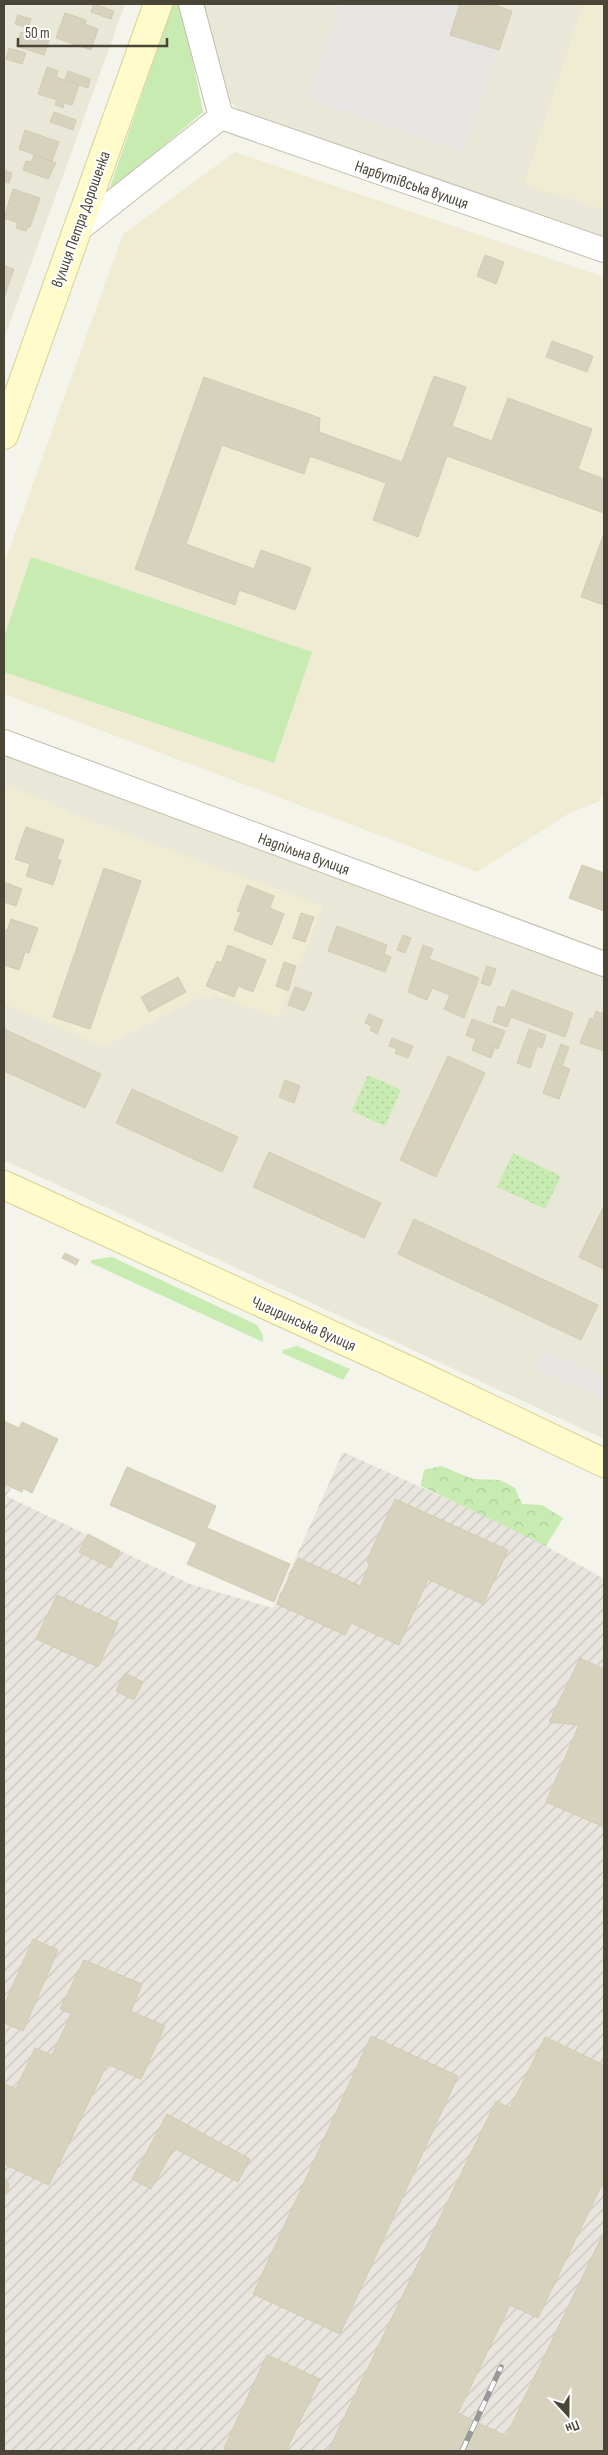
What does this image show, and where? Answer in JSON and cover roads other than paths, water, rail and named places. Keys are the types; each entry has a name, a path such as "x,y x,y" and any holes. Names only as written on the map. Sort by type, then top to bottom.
{"main road":[{"name":"вулиця Петра Дорошенка","path":"4,436 74,234 158,4"},
{"name":"Чигиринська вулиця","path":"4,1185 419,1374 604,1463"}],"street":[{"path":"74,234 221,117 191,4"},
{"name":"Нарбутівська вулиця","path":"221,117 604,250"},
{"name":"Надпільна вулиця","path":"4,742 604,964"}],"railway":[{"path":"462,2451 501,2367"}]}
